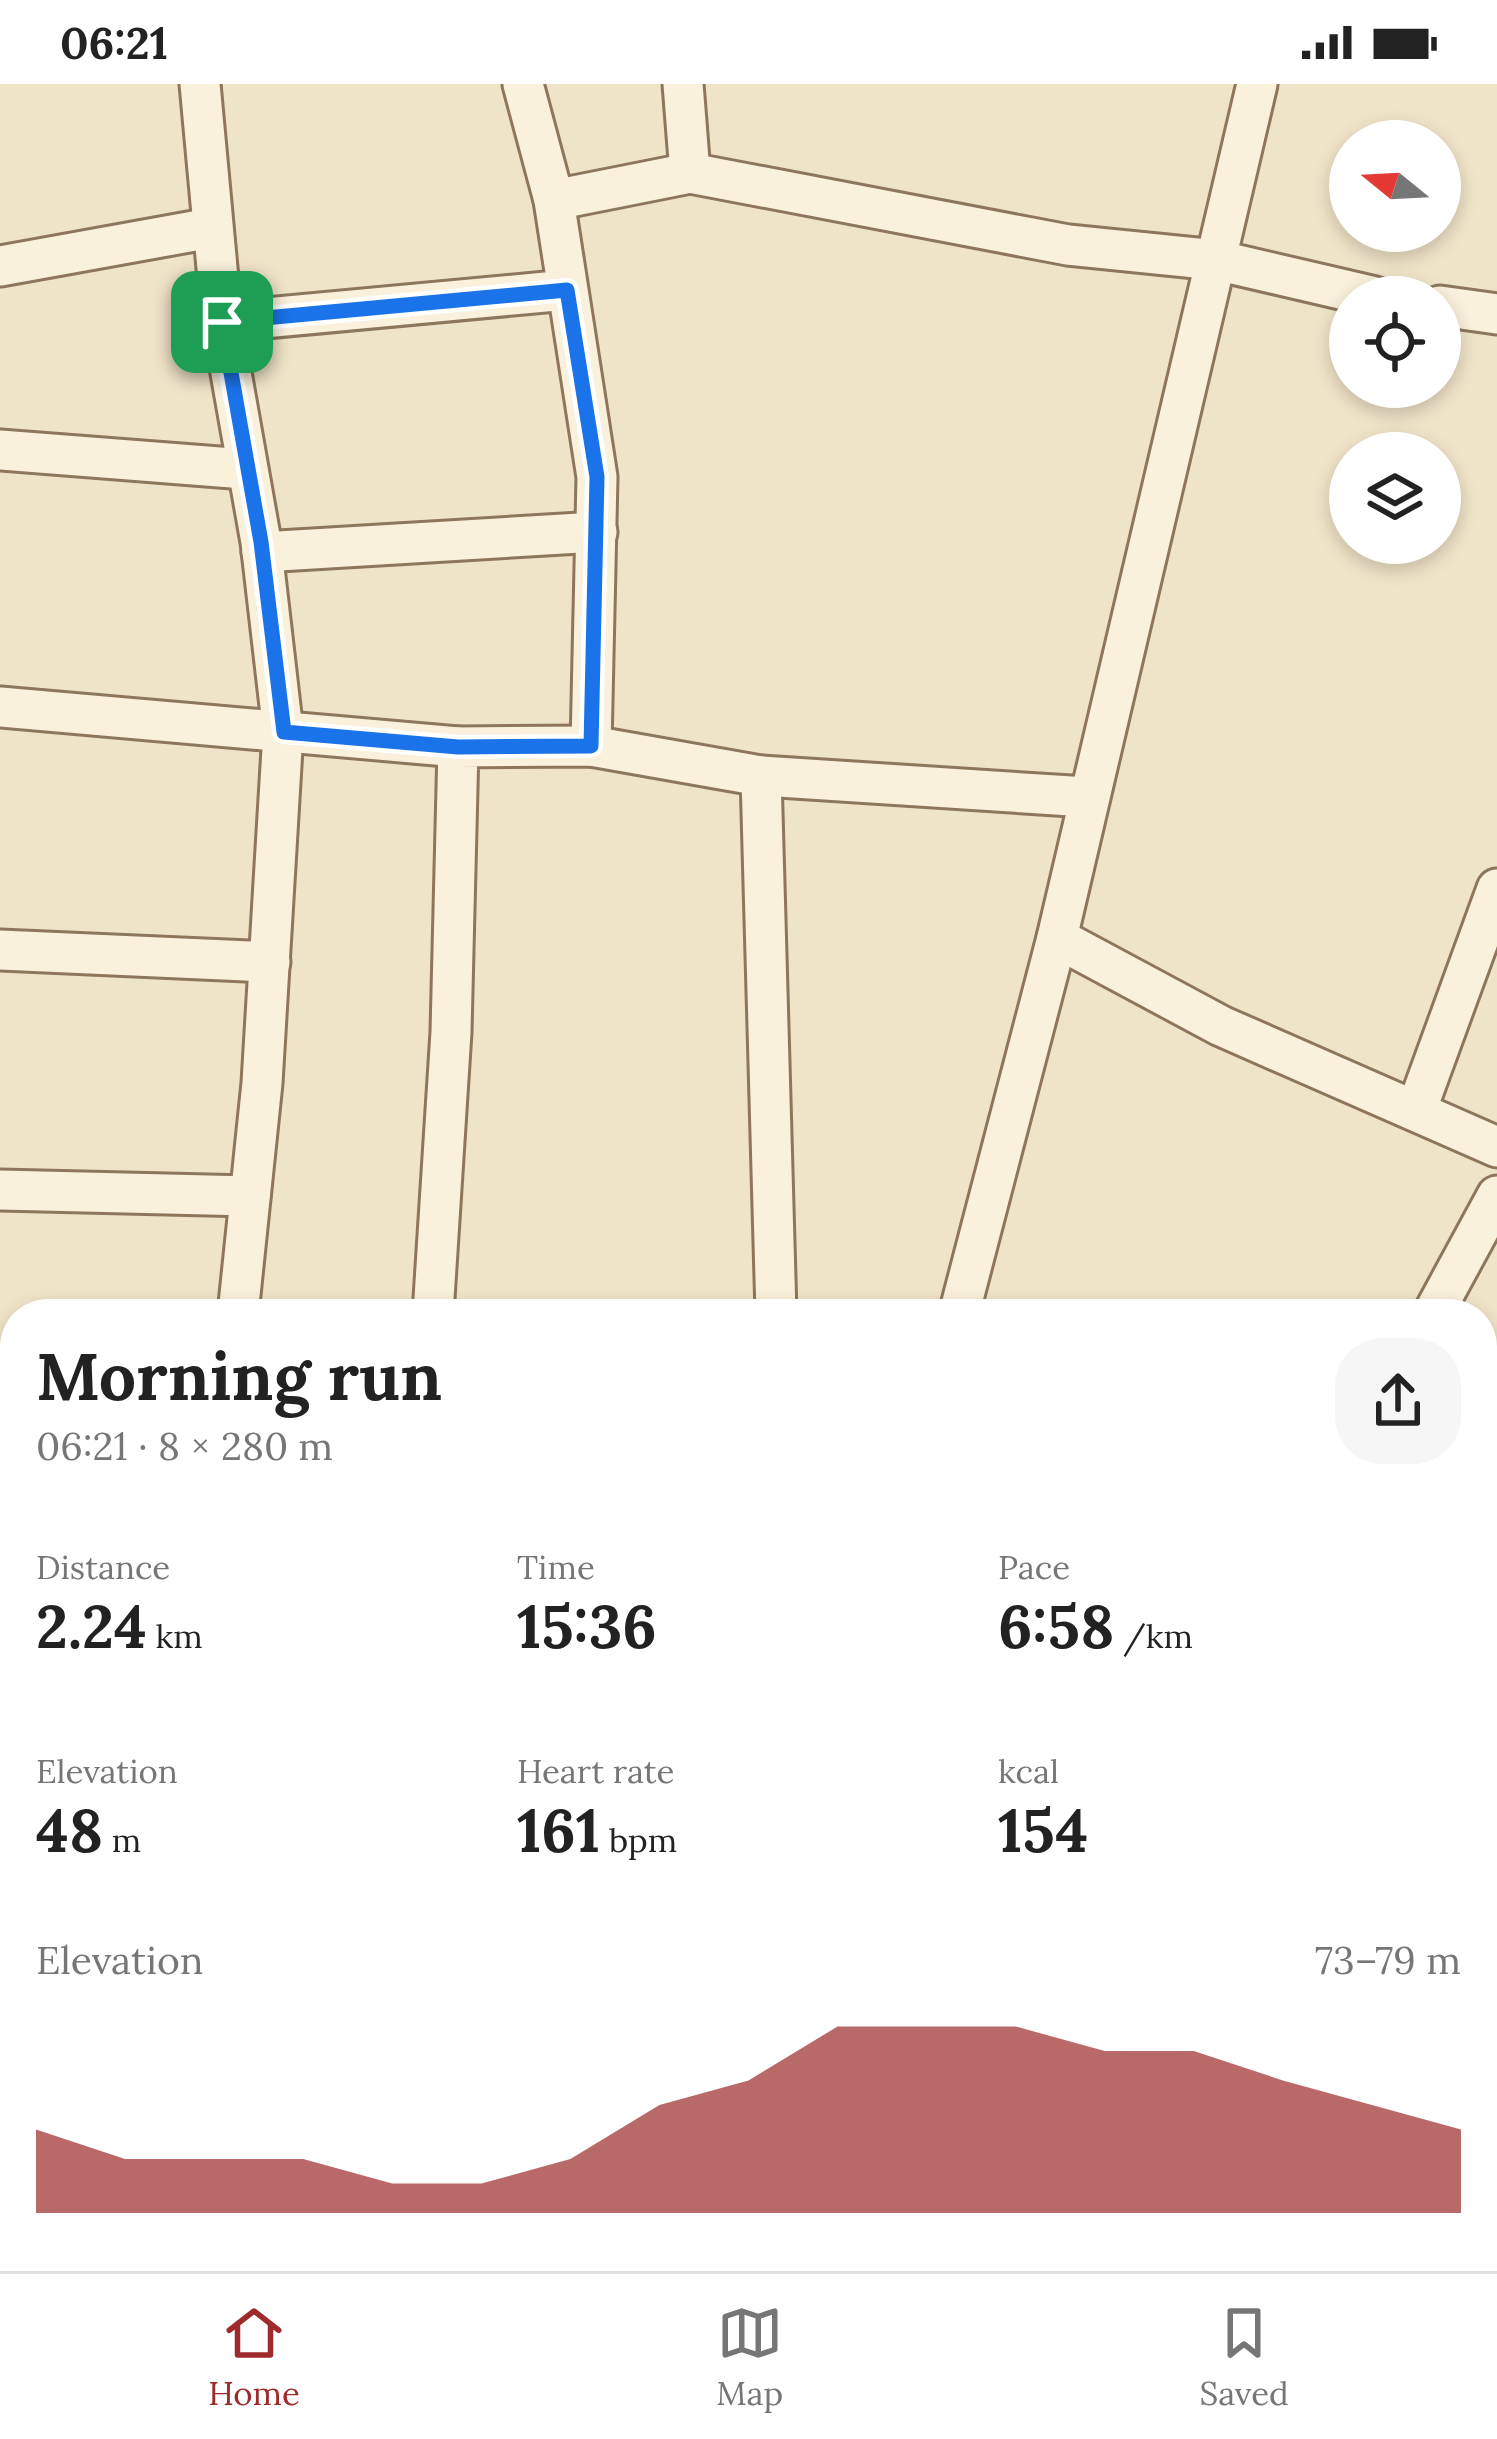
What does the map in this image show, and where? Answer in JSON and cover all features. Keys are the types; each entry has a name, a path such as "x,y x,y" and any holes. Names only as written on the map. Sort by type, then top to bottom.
{"street":[{"path":"200,84 222,322 262,552 284,732 271,962 240,1299"},
{"path":"523,84 554,200 597,477 591,746"},
{"path":"683,84 689,173"},
{"path":"963,1299 1057,938 1257,84"},
{"path":"554,200 689,173 1068,245 1216,260 1329,286"},
{"path":"0,266 211,228"},
{"path":"222,322 567,290"},
{"path":"1461,309 1497,314"},
{"path":"0,450 245,469"},
{"path":"262,552 597,532"},
{"path":"0,707 458,747 591,746 761,776 1088,797"},
{"path":"434,1299 451,1032 458,747"},
{"path":"761,776 776,1299"},
{"path":"1416,1111 1497,889"},
{"path":"1057,938 1221,1026 1497,1147"},
{"path":"0,950 271,962"},
{"path":"0,1190 250,1196"},
{"path":"1442,1299 1496,1209"},
{"path":"1497,1557 1497,1569"}],"route":[{"path":"567,290 597,477 591,746 458,747 284,732 261,542 222,322 567,290"}]}
